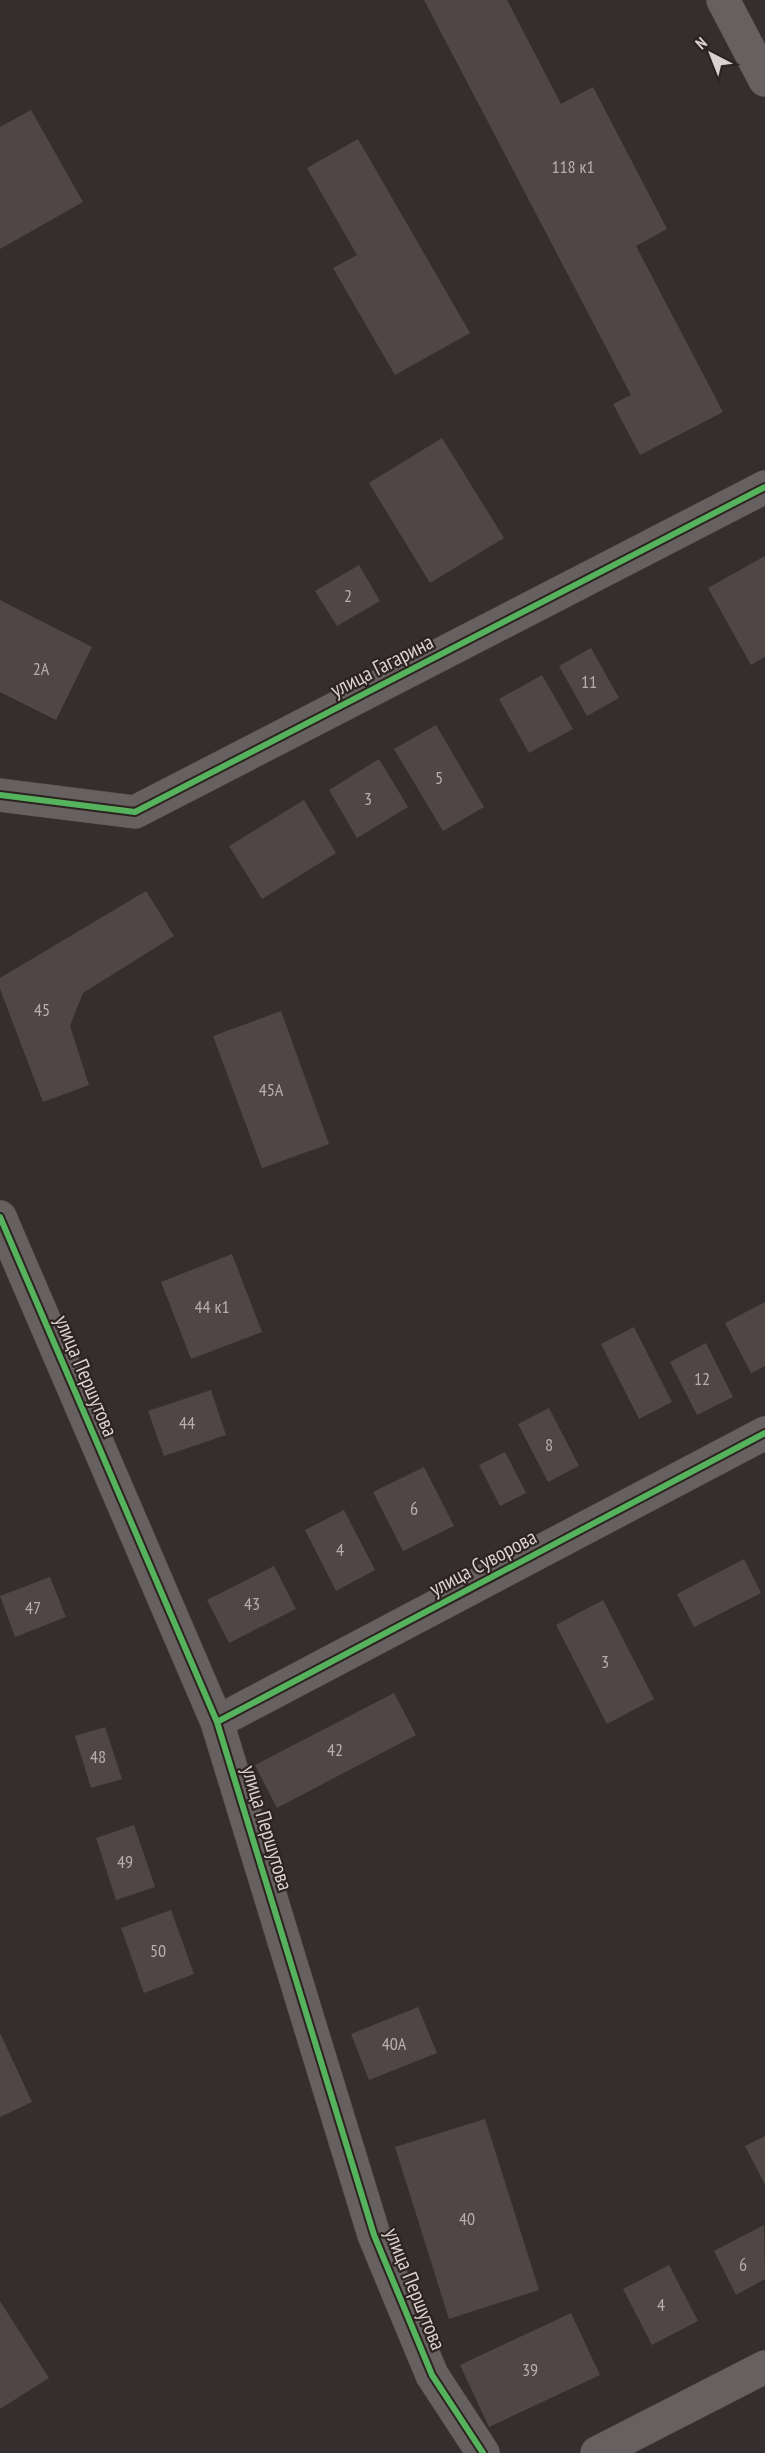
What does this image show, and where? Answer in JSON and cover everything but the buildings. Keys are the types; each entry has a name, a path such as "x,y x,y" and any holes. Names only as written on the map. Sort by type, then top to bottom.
{"street":[{"path":"723,0 765,80"},
{"name":"улица Гагарина","path":"0,795 135,812 765,487"},
{"name":"улица Першутова","path":"0,1217 217,1722 374,2235 432,2375 483,2453"},
{"name":"улица Суворова","path":"217,1722 765,1433"},
{"path":"597,2453 765,2367"}],"cycle path":[{"path":"0,795 135,812 765,487"},
{"path":"0,1217 217,1722 374,2235 432,2375 483,2453"},
{"path":"217,1722 765,1433"}]}
